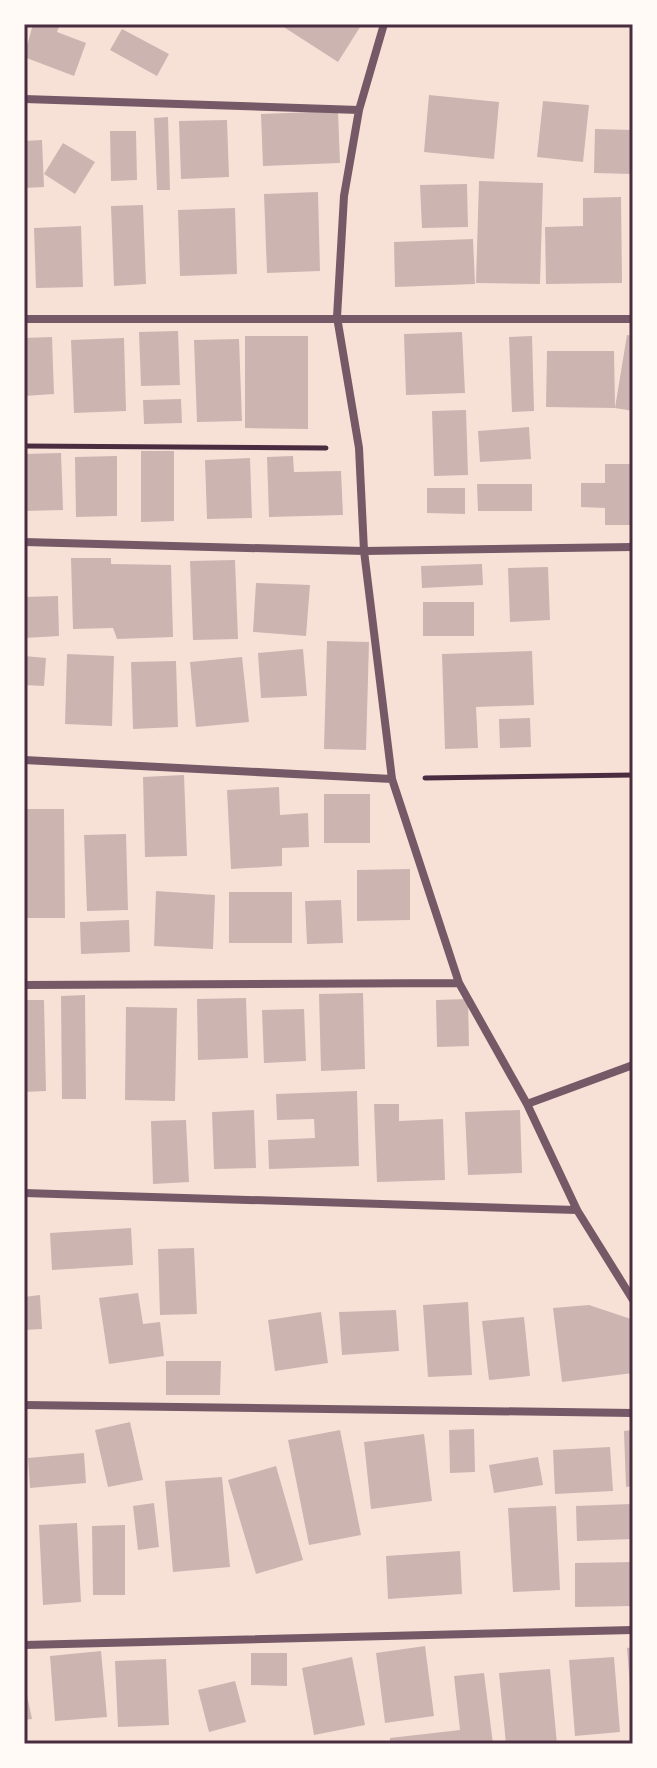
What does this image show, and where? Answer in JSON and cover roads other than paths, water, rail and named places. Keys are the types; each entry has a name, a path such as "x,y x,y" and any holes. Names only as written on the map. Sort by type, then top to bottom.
{"street":[{"path":"384,24 359,110 344,196 337,317 359,448 364,551 392,779 459,983 527,1104 577,1210 633,1300"},
{"path":"24,99 359,110"},
{"path":"24,319 633,319"},
{"path":"24,542 364,551 633,547"},
{"path":"24,760 392,779"},
{"path":"24,985 459,983"},
{"path":"527,1104 633,1065"},
{"path":"24,1193 577,1210"},
{"path":"24,1405 633,1413"},
{"path":"24,1645 633,1630"}]}
